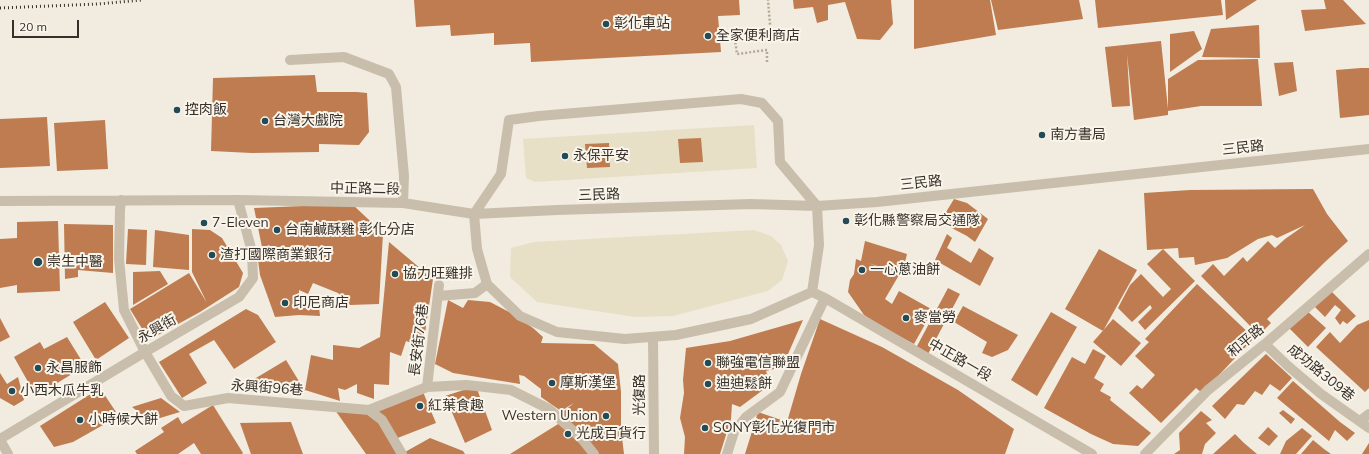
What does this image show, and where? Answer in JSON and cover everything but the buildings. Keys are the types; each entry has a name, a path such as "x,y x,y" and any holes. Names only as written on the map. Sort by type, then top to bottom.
{"street":[{"path":"290,60 344,57 389,74 396,87 404,176 403,203"},
{"path":"741,99 762,103 778,121 780,162 817,206 819,245 812,292 751,319 676,335 625,339 557,332 520,316 487,284 477,249 474,214 501,174 509,120 539,116 741,99"},
{"name":"三民路","path":"474,214 751,204 817,206 885,201 1369,149"},
{"name":"永興街96巷","path":"121,200 119,259 124,310 145,352 171,396 184,406 228,398 369,410"},
{"name":"中正路二段","path":"0,201 238,200 403,203 474,214"},
{"name":"永興街","path":"0,440 239,297 254,278 252,252 238,200"},
{"name":"和平路","path":"1145,454 1208,390 1265,344 1369,254"},
{"name":"長安街76巷","path":"438,296 475,293 487,284"},
{"name":"長安街76巷","path":"427,387 440,285"},
{"name":"中正路一段","path":"812,292 825,298 1092,454"},
{"path":"727,454 734,432 746,417 780,392 825,298"},
{"name":"光復路","path":"653,337 654,454"},
{"name":"成功路309巷","path":"1265,344 1321,394 1369,428"},
{"name":"長安街76巷","path":"369,410 427,387 466,385 511,390 549,409 582,439 594,454"},
{"path":"369,410 382,420 402,454"},
{"name":"成功路309巷","path":"1360,421 1369,414"},
{"path":"0,440 8,454"}],"path":[{"path":"767,62 767,50 737,54 734,40 771,36 768,0"}],"shaded area":[{"path":"754,125 757,168 535,182 526,178 523,139"},
{"path":"754,230 771,236 781,245 788,261 782,280 768,291 673,316 635,317 537,302 510,277 511,248 534,242"}],"railway":[{"path":"0,8 98,4 142,0"}],"place":[{"name":"彰化車站","path":"606,24"},
{"name":"全家便利商店","path":"708,36"},
{"name":"控肉飯","path":"177,110"},
{"name":"台灣大戲院","path":"265,121"},
{"name":"南方書局","path":"1042,135"},
{"name":"永保平安","path":"565,156"},
{"name":"彰化縣警察局交通隊","path":"846,221"},
{"name":"7-Eleven","path":"204,223"},
{"name":"台南鹹酥雞 彰化分店","path":"277,230"},
{"name":"渣打國際商業銀行","path":"212,255"},
{"name":"崇生中醫","path":"38,262"},
{"name":"一心蔥油餅","path":"862,270"},
{"name":"協力旺雞排","path":"395,274"},
{"name":"印尼商店","path":"285,303"},
{"name":"麥當勞","path":"906,318"},
{"name":"聯強電信聯盟","path":"708,363"},
{"name":"永昌服飾","path":"38,368"},
{"name":"摩斯漢堡","path":"552,383"},
{"name":"迪迪鬆餅","path":"708,384"},
{"name":"小西木瓜牛乳","path":"12,391"},
{"name":"紅葉食趣","path":"420,406"},
{"name":"Western Union","path":"606,416"},
{"name":"小時候大餅","path":"80,420"},
{"name":"SONY彰化光復門市","path":"705,428"},
{"name":"光成百貨行","path":"568,434"}]}
